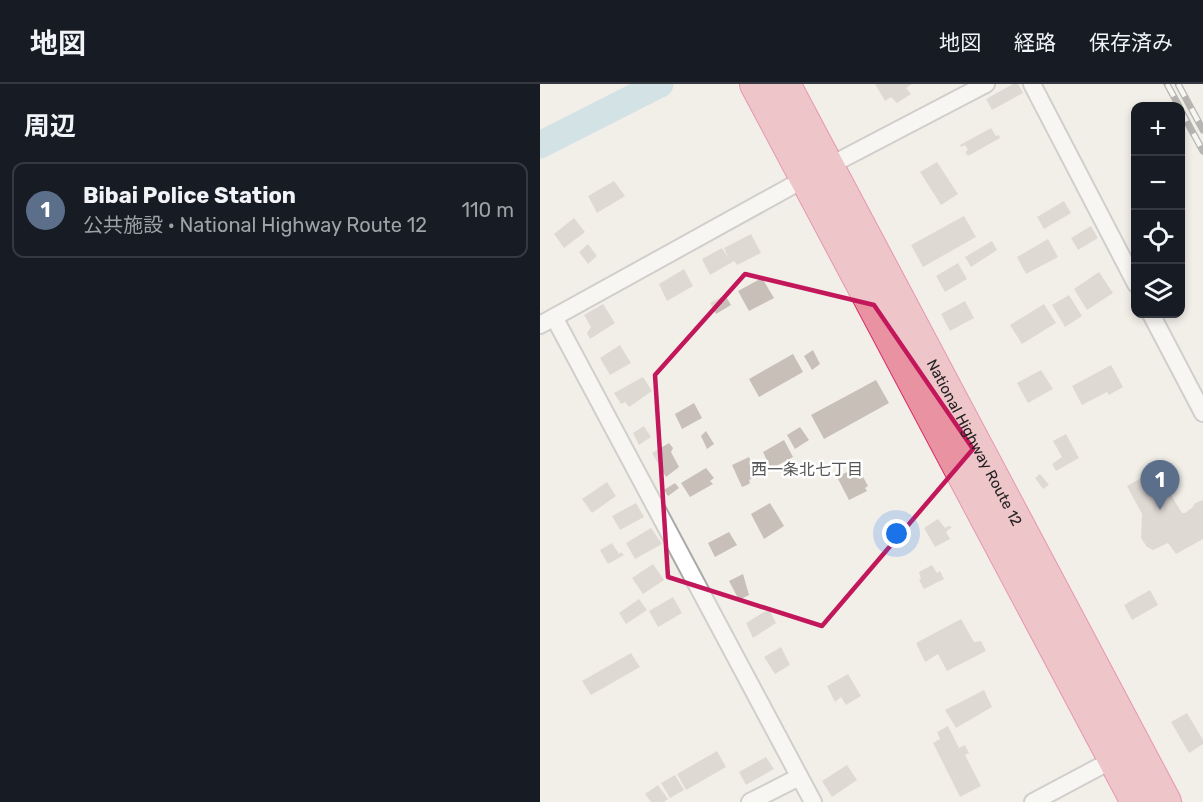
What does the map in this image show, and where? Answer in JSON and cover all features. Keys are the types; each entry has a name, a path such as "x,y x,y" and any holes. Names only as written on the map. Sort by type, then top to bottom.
{"highway":[{"name":"National Highway Route 12","path":"756,84 817,173 1165,802"},
{"name":"National Highway Route 12","path":"784,84 817,173 1137,802"}],"street":[{"path":"813,802 547,321 817,173 986,84"},
{"path":"1032,84 1131,274"},
{"path":"1153,318 1203,413"},
{"path":"1033,802 1114,759"},
{"path":"750,802 799,777"}],"highlighted area":[{"path":"745,274 874,305 973,449 822,626 668,577 655,375"}],"building":[{"path":"875,84 912,84 906,88 911,94 897,103 891,97 885,101"},
{"path":"1013,84 1018,84 1023,93 992,110 986,99"},
{"path":"991,128 1000,138 968,156 965,152 968,150 965,145 961,147 960,145"},
{"path":"937,162 958,194 941,205 920,172"},
{"path":"614,181 625,196 597,213 588,196"},
{"path":"1064,201 1071,213 1044,229 1037,217"},
{"path":"964,216 976,237 923,267 911,245"},
{"path":"574,218 585,232 564,248 554,234"},
{"path":"1091,226 1098,238 1078,250 1071,238"},
{"path":"751,234 761,253 737,265 734,261 710,275 702,259 722,248 729,259 724,248"},
{"path":"1048,239 1058,257 1026,274 1017,257"},
{"path":"992,241 997,250 971,267 965,257"},
{"path":"588,244 597,256 588,264 579,252"},
{"path":"958,263 967,279 945,292 936,276"},
{"path":"684,269 693,286 667,301 659,284"},
{"path":"1099,272 1113,293 1087,310 1074,289"},
{"path":"762,278 774,298 749,311 738,291"},
{"path":"725,295 731,305 716,314 710,303"},
{"path":"1069,295 1082,316 1065,327 1052,305"},
{"path":"965,301 974,318 950,331 941,314"},
{"path":"603,304 615,323 590,339 587,333 591,327 584,315"},
{"path":"1044,304 1056,323 1022,344 1010,325"},
{"path":"620,345 631,363 610,375 600,358"},
{"path":"813,350 820,364 812,370 804,356"},
{"path":"793,354 803,372 759,397 749,379"},
{"path":"1111,365 1123,387 1109,395 1107,392 1082,405 1072,386"},
{"path":"1041,370 1053,389 1028,403 1017,383"},
{"path":"643,377 652,391 629,407 625,402 621,404 614,393"},
{"path":"876,380 889,403 824,439 811,415"},
{"path":"694,403 702,418 682,429 675,414"},
{"path":"644,426 651,437 639,445 633,433"},
{"path":"800,427 809,440 795,449 787,435"},
{"path":"706,431 714,444 707,449 701,436"},
{"path":"1066,434 1079,458 1056,471 1052,464 1062,457 1053,441"},
{"path":"784,440 793,457 771,469 763,452"},
{"path":"669,443 679,467 666,477 652,453"},
{"path":"749,457 757,476 742,487 732,465"},
{"path":"706,468 714,478 710,481 713,484 690,497 681,483"},
{"path":"1157,469 1165,478 1168,478 1170,483 1168,490 1182,513 1194,504 1202,500 1203,502 1203,539 1176,554 1168,543 1153,550 1147,547 1141,538 1142,514 1127,486"},
{"path":"851,470 856,478 862,475 868,486 865,488 867,491 849,500 837,477"},
{"path":"1040,474 1049,485 1043,489 1035,478"},
{"path":"607,482 616,496 592,513 582,499"},
{"path":"675,483 679,488 668,496 664,490"},
{"path":"636,503 644,517 620,530 612,516"},
{"path":"770,503 784,526 764,539 751,514"},
{"path":"938,519 945,528 952,527 946,532 950,539 935,547 924,528"},
{"path":"651,528 662,544 635,559 626,543"},
{"path":"729,532 737,545 715,557 708,543"},
{"path":"612,543 619,554 621,552 624,555 608,564 600,550"},
{"path":"653,564 664,580 643,594 632,578"},
{"path":"932,565 937,573 940,571 944,579 924,589 919,580 921,579 919,572"},
{"path":"743,574 749,595 739,600 729,581"},
{"path":"1150,590 1158,605 1132,620 1124,605"},
{"path":"673,597 682,613 658,627 649,611"},
{"path":"639,599 647,610 626,624 619,613"},
{"path":"769,609 776,623 753,638 746,623"},
{"path":"961,619 974,642 981,641 986,651 947,671 938,654 925,662 916,643"},
{"path":"781,647 790,665 775,674 764,657"},
{"path":"631,653 640,667 591,695 582,681"},
{"path":"848,674 861,696 846,705 841,697 835,702 827,686"},
{"path":"984,690 992,707 956,728 945,710"},
{"path":"1187,713 1203,740 1203,744 1189,753 1171,722"},
{"path":"948,726 959,748 965,745 969,753 965,755 981,786 960,797 933,743 940,739 937,732"},
{"path":"717,751 726,767 686,790 677,774"},
{"path":"766,757 774,769 746,785 739,772"},
{"path":"847,765 857,780 832,797 822,781"},
{"path":"675,775 684,790 670,798 661,783"},
{"path":"658,785 668,799 664,802 651,802 645,794"}],"waterway":[{"path":"540,145 660,84"}],"railway":[{"path":"1167,84 1177,102"},
{"path":"1178,84 1203,130"},
{"path":"1185,118 1203,151"}],"place":[{"name":"Bibai Police Station","path":"1160,510"}],"district":[{"name":"西一条北七丁目","path":"807,469"}]}
